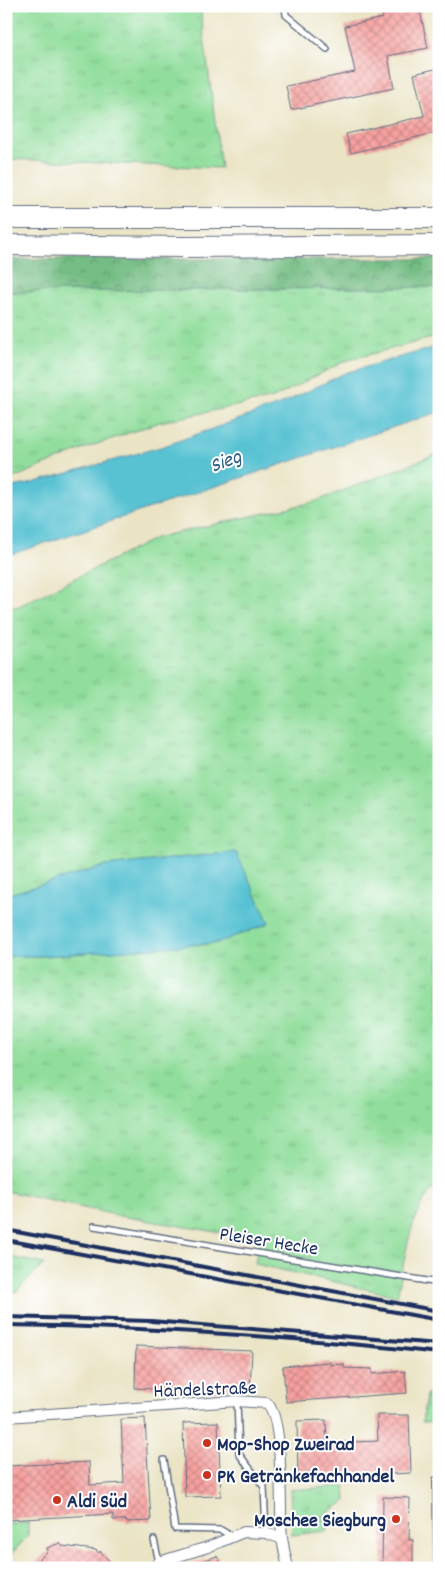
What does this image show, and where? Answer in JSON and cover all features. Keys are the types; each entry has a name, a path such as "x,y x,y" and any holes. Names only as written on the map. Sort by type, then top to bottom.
{"highway":[{"path":"6,218 439,218"},
{"path":"6,245 182,247 439,245"}],"street":[{"name":"Händelstraße","path":"6,1417 237,1401 267,1403 275,1414 278,1433 282,1539 288,1568"},
{"path":"156,1565 253,1531 266,1533 282,1539"}],"lane":[{"path":"284,6 286,15 327,49"},
{"name":"Pleiser Hecke","path":"94,1226 439,1283"},
{"path":"237,1401 239,1454 264,1487 266,1533"},
{"path":"164,1460 175,1529 221,1530 234,1537"},
{"path":"436,1568 436,1480 439,1480"},
{"path":"154,1540 156,1565"}],"green space":[{"path":"6,6 200,6 221,168 6,159"},
{"path":"6,259 439,259 439,287 6,292"},
{"path":"439,287 439,336 345,361 273,398 160,422 83,449 6,481 6,292"},
{"path":"439,453 439,1183 429,1193 415,1220 406,1251 397,1296 255,1264 259,1239 120,1216 6,1191 6,956 44,956 217,943 269,923 236,852 105,866 6,895 6,607 17,607 158,537 314,502"},
{"path":"6,1256 44,1264 17,1291 6,1295"},
{"path":"439,1394 439,1422 422,1422 426,1395"},
{"path":"345,1486 346,1501 324,1515 328,1531 292,1535 290,1490"},
{"path":"28,1523 28,1536 11,1554 6,1564 6,1524"}],"water":[{"name":"Sieg","path":"439,346 439,412 6,556 6,488 29,484 164,446 279,405 345,373"},
{"path":"236,852 269,923 217,943 44,956 6,956 6,895 105,866"}],"building":[{"path":"381,6 419,6 428,48 388,56 394,88 291,110 286,86 355,72 345,26 383,18"},
{"path":"439,68 439,132 351,153 346,134 424,116 414,74"},
{"path":"136,1346 252,1351 250,1389 218,1388 217,1392 135,1388"},
{"path":"330,1362 330,1365 344,1364 344,1368 372,1369 372,1374 405,1371 407,1393 286,1402 283,1366"},
{"path":"377,1415 409,1415 411,1473 298,1479 297,1421 326,1420 327,1443 378,1441"},
{"name":"Aldi Süd","path":"145,1418 151,1521 126,1522 126,1520 113,1520 113,1514 6,1520 6,1466 89,1462 90,1485 124,1483 121,1419"},
{"path":"218,1422 221,1496 185,1497 183,1423"},
{"name":"Moschee Siegburg","path":"383,1497 410,1498 409,1540 413,1540 413,1568 382,1568"},
{"path":"60,1543 62,1546 96,1550 99,1553 100,1551 116,1568 31,1568 48,1551 47,1548"},
{"path":"217,1556 223,1568 187,1568 187,1566"}],"railway":[{"path":"6,1230 439,1311"},
{"path":"6,1240 439,1320"},
{"path":"6,1317 151,1321 439,1344"},
{"path":"6,1325 115,1328 223,1334 439,1353"}],"place":[{"name":"Mop-Shop Zweirad","path":"207,1443"},
{"name":"PK Getränkefachhandel","path":"207,1475"},
{"name":"Aldi Süd","path":"57,1500"},
{"name":"Moschee Siegburg","path":"396,1519"}]}
